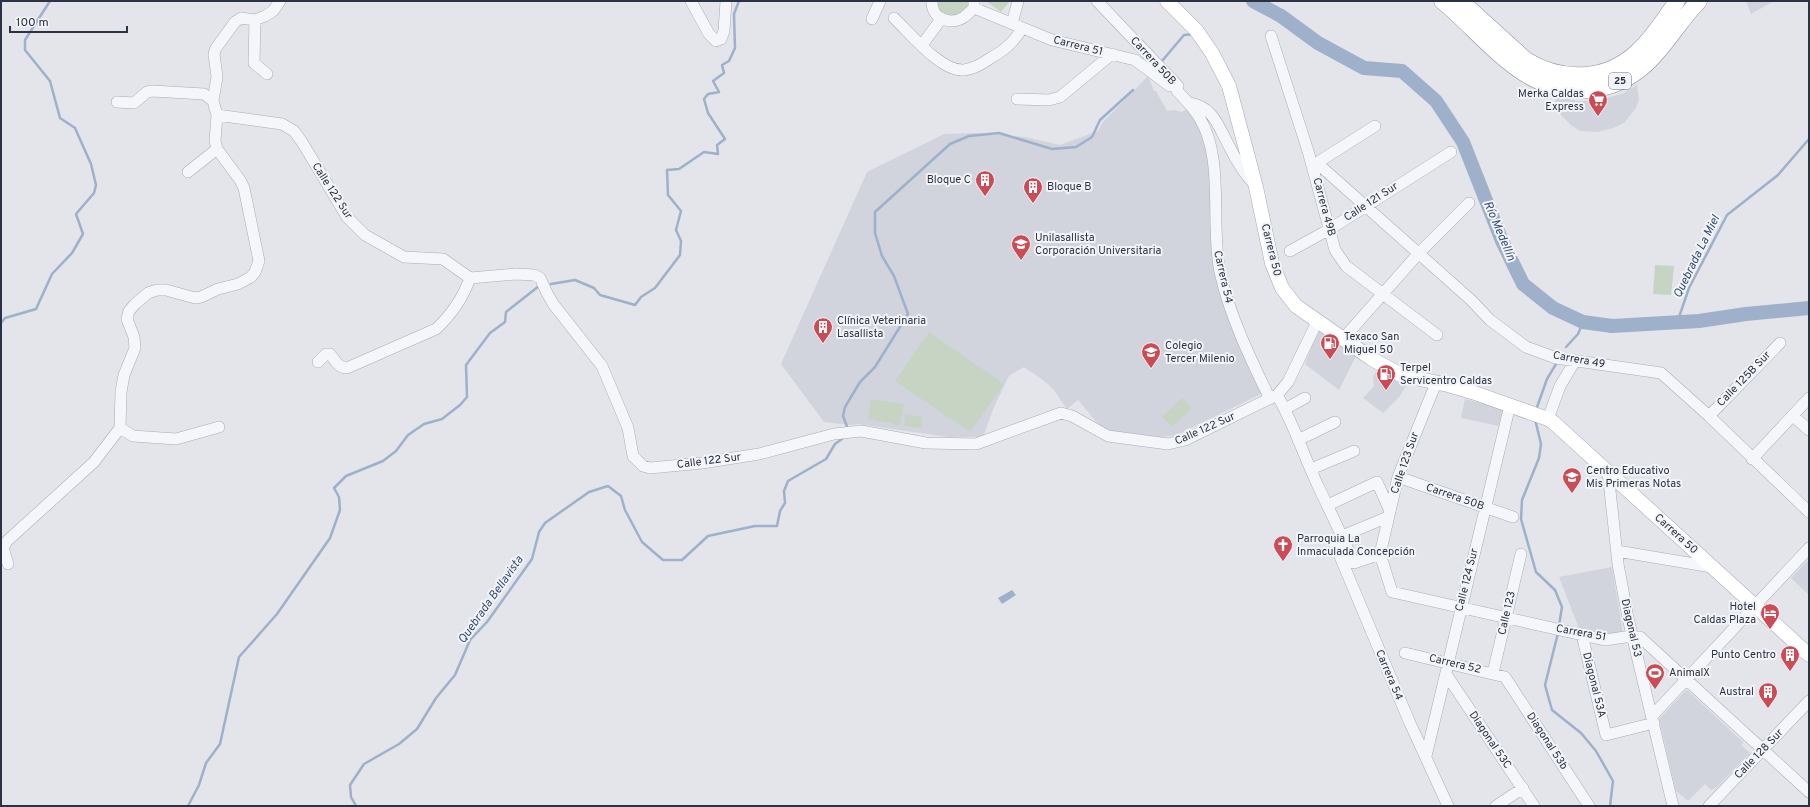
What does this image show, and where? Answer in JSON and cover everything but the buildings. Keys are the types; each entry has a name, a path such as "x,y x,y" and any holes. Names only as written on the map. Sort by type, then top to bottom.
{"highway":[{"name":"25","path":"1442,1 1514,66 1533,80 1565,90 1584,91 1612,85 1630,77 1645,66 1699,1"},
{"name":"25","path":"1461,1 1526,60 1536,66 1556,74 1578,76 1605,71 1630,58 1646,43 1678,1"}],"main road":[{"name":"Carrera 50","path":"1167,1 1196,30 1222,69 1236,108 1256,187 1272,263 1282,288 1296,306 1372,359 1401,375 1472,392 1540,416 1608,472 1809,655"}],"street":[{"path":"8,564 3,548 7,541 94,462 120,428 124,375 135,348 134,338 128,319 128,311 148,293 157,290 166,290 195,298 201,298 218,289 238,284 251,277 257,268 259,261 244,188 240,180 217,149 215,141 217,115 213,101 217,77 214,54 216,48 236,22 241,18 255,20 273,11 280,1"},
{"path":"691,1 709,34 716,41 721,39 724,32 726,1"},
{"path":"872,19 880,1"},
{"path":"932,1 935,13 941,19 952,21 964,17 974,4"},
{"path":"894,18 939,62 951,68 963,70 976,66 996,56 1016,40 1018,1"},
{"name":"Carrera 50B","path":"1097,1 1178,86 1177,91 1189,103 1205,129 1210,146"},
{"name":"Carrera 51","path":"974,4 1017,26 1052,40 1135,60 1177,91"},
{"path":"922,45 941,19"},
{"path":"255,20 254,63 267,74"},
{"name":"Carrera 49B","path":"1271,36 1314,164 1335,250 1340,259 1383,294 1438,335"},
{"path":"1017,99 1049,100 1060,97 1112,54"},
{"path":"117,102 134,103 147,92 152,91 204,94 213,101"},
{"path":"1189,103 1199,105 1210,113 1218,123 1247,177 1256,187"},
{"name":"Calle 122 Sur","path":"217,115 282,124 294,131 346,217 365,236 404,257 443,259 470,278 516,274 534,275 540,278 554,305 602,366 628,428 633,456 643,466 650,468 702,463 759,454 834,434 861,431 926,443 976,444 1061,414 1072,416 1108,436 1168,444 1184,440 1273,397 1288,382 1317,322"},
{"path":"1314,164 1375,126"},
{"name":"Carrera 54","path":"1210,146 1215,178 1215,239 1220,274 1232,313 1273,397 1285,409 1328,505 1338,539 1406,714 1448,806"},
{"path":"188,172 217,149"},
{"name":"Calle 121 Sur","path":"1290,251 1330,229 1451,152"},
{"name":"Carrera 49","path":"1314,164 1365,206 1471,300 1490,320 1526,347 1556,358 1661,373 1709,416 1752,459 1809,512"},
{"path":"1343,339 1418,254 1469,203"},
{"path":"318,362 326,354 330,354 339,366 347,368 436,328 446,319 464,296 470,278"},
{"name":"Calle 125B Sur","path":"1709,416 1780,343"},
{"path":"1540,416 1560,386 1574,361"},
{"name":"Calle 123 Sur","path":"1392,592 1380,554 1398,478 1436,383"},
{"path":"1285,409 1305,398"},
{"path":"1752,459 1809,398"},
{"name":"Calle 124 Sur","path":"1426,756 1460,608 1510,405"},
{"path":"1793,416 1809,430"},
{"path":"1298,440 1335,422"},
{"path":"120,428 133,436 176,439 219,427"},
{"path":"1311,469 1354,451"},
{"name":"Diagonal 53","path":"1608,472 1618,564 1632,636 1673,806"},
{"name":"Carrera 50B","path":"1398,478 1513,517"},
{"path":"1328,505 1377,482 1389,514 1338,539"},
{"name":"Carrera 54","path":"1338,539 1348,549 1354,563 1380,554"},
{"path":"1653,720 1686,680 1809,548"},
{"path":"1617,551 1712,566"},
{"name":"Calle 123","path":"1493,673 1521,554"},
{"name":"Carrera 51","path":"1392,592 1605,640 1632,636"},
{"name":"Diagonal 53A","path":"1582,635 1606,735 1653,720"},
{"path":"1632,636 1640,637 1809,792"},
{"name":"Carrera 52","path":"1405,653 1447,668 1493,673 1505,677"},
{"name":"Diagonal 53C","path":"1447,668 1534,806"},
{"name":"Diagonal 53b","path":"1505,677 1589,806"},
{"name":"Calle 128 Sur","path":"1709,806 1809,702"},
{"path":"1496,806 1523,788"}],"shaded area":[{"path":"1746,1 1774,1 1751,14"},
{"name":"Unilasallista Corporación Universitaria","path":"1148,76 1154,91 1156,91 1167,111 1174,110 1182,112 1186,109 1191,112 1207,145 1224,307 1261,394 1172,436 1160,437 1112,433 1100,426 1078,400 1067,409 1053,389 1024,367 1009,376 994,407 983,437 948,437 858,424 850,425 824,422 781,364 867,172 944,134 975,133 1025,137 1060,145 1098,131 1103,122"},
{"path":"1637,85 1639,100 1636,108 1624,123 1613,128 1597,132 1580,131 1571,125 1556,110 1556,96 1578,101 1594,101 1622,94"},
{"name":"Texaco San Miguel 50","path":"1318,330 1356,356 1339,390 1305,364"},
{"name":"Terpel Servicentro Caldas","path":"1377,370 1407,384 1400,396 1383,413 1363,398 1374,386 1373,377"},
{"path":"1465,399 1503,409 1499,426 1461,418"},
{"path":"1809,559 1809,595 1791,578"},
{"path":"1612,567 1623,633 1605,636 1580,631 1559,577"},
{"path":"1687,690 1744,743 1741,745 1750,753 1716,788 1711,790 1705,784 1688,801 1676,791 1659,719"}],"green space":[{"path":"937,1 971,1 971,6 961,13 945,17 938,8"},
{"path":"986,1 1010,1 1001,12"},
{"path":"1655,265 1674,266 1671,295 1653,294"},
{"path":"929,332 1004,384 970,432 895,381"},
{"path":"1182,398 1192,408 1172,427 1162,417"},
{"path":"871,399 904,404 900,425 868,419"},
{"path":"905,414 922,417 921,428 904,426"}],"water":[{"path":"1012,590 1016,595 1002,604 998,598"}],"waterway":[{"path":"1,323 5,318 36,309 52,274 72,253 83,234 76,214 94,193 96,185 91,164 75,128 60,118 50,81 25,50 25,40 50,1"},
{"path":"551,284 575,280 594,288 600,295 635,305 641,297 655,288 680,255 681,241 676,230 681,211 668,195 667,170 679,169 704,152 718,154 717,145 725,139 708,113 704,99 708,94 719,92 713,81 724,73 722,65 729,61 735,48 734,14 739,1"},
{"name":"Río Medellín","path":"1253,1 1281,16 1318,43 1364,68 1402,71 1436,101 1463,142 1502,241 1523,284 1553,308 1583,322 1612,326 1699,321 1746,314 1809,308"},
{"name":"Quebrada Bellavista","path":"1162,61 1184,35 1194,34"},
{"name":"Quebrada Bellavista","path":"848,429 843,416 845,407 860,382 875,367 908,314 894,276 882,256 875,233 875,212 950,144 969,136 999,133 1052,149 1076,147 1092,137 1100,120 1133,90"},
{"name":"Quebrada La Miel","path":"1677,323 1689,288 1727,215 1778,175 1809,139"},
{"path":"188,806 199,785 206,763 220,744 239,657 277,614 330,538 340,510 339,497 334,488 346,476 383,461 396,451 408,435 424,424 442,419 460,405 467,397 466,365 490,333 505,322 506,312 539,286"},
{"path":"1566,347 1578,334 1583,322"},
{"path":"1536,410 1547,379 1556,364"},
{"path":"1535,419 1541,444 1539,458 1522,500 1521,519 1536,572 1555,590 1562,607 1559,626"},
{"name":"Quebrada Bellavista","path":"356,806 351,797 350,785 364,764 399,744 417,729 436,698 455,675 470,640 487,622 532,559 539,532 545,523 589,492 608,486 621,496 625,510 642,542 663,560 682,560 708,536 755,526 777,526 780,511 785,503 784,491 788,481 826,459 835,444 846,436"},
{"path":"1558,633 1545,685 1552,710 1581,733 1596,751 1613,781 1610,806"}],"place":[{"name":"Merka Caldas Express","path":"1598,117"},
{"name":"Bloque C","path":"985,197"},
{"name":"Bloque B","path":"1033,204"},
{"name":"Unilasallista Corporación Universitaria","path":"1021,261"},
{"name":"Clínica Veterinaria Lasallista","path":"823,344"},
{"name":"Texaco San Miguel 50","path":"1330,360"},
{"name":"Colegio Tercer Milenio","path":"1151,369"},
{"name":"Terpel Servicentro Caldas","path":"1386,391"},
{"name":"Centro Educativo Mis Primeras Notas","path":"1572,494"},
{"name":"Parroquia La Inmaculada Concepción","path":"1283,562"},
{"name":"Hotel Caldas Plaza","path":"1770,630"},
{"name":"Punto Centro","path":"1790,672"},
{"name":"AnimalX","path":"1655,690"},
{"name":"Austral","path":"1768,709"}]}
